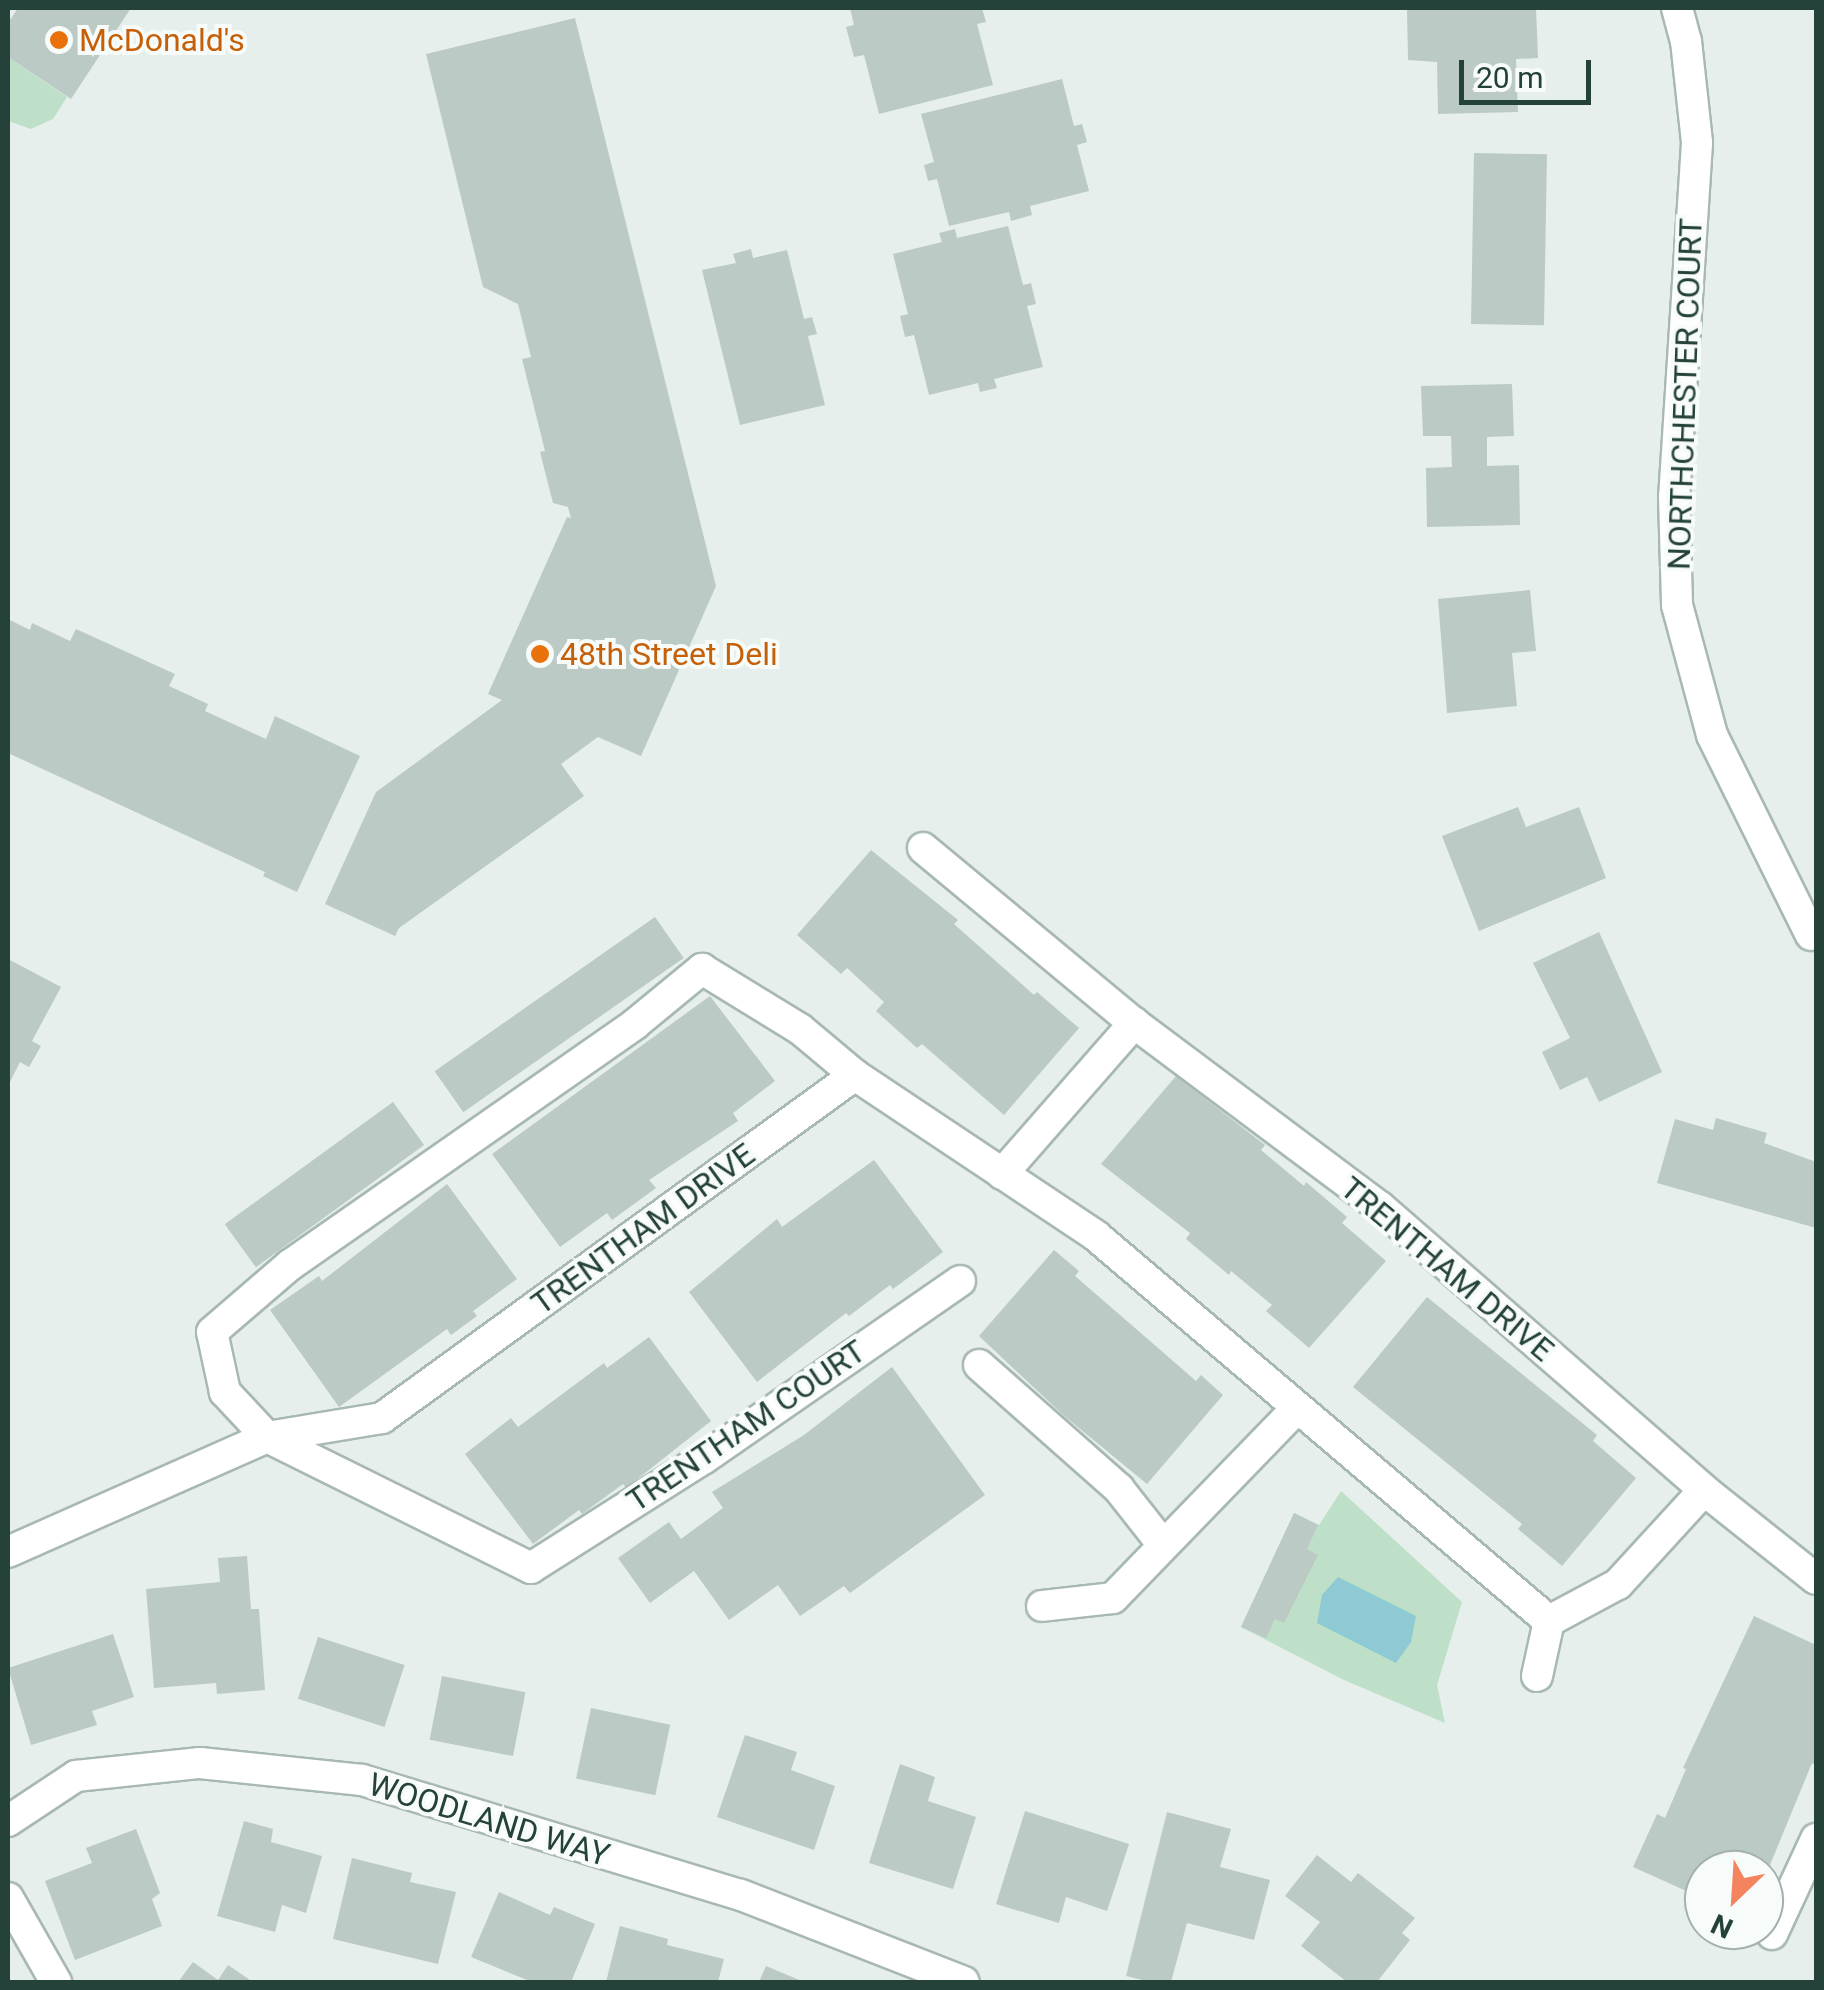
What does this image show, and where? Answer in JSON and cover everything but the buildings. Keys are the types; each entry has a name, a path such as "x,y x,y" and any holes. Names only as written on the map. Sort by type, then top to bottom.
{"street":[{"name":"NORTHCHESTER COURT","path":"1677,8 1686,42 1697,143 1674,496 1677,605 1712,735 1811,936"},
{"name":"TRENTHAM DRIVE","path":"923,848 1134,1023 1380,1207 1704,1490 1816,1579"},
{"path":"267,1437 225,1392 212,1332 290,1265 635,1024 702,970 800,1029 855,1075 1096,1236 1549,1621"},
{"path":"1002,1174 1134,1023"},
{"name":"TRENTHAM DRIVE","path":"8,1552 267,1437 382,1418 855,1075"},
{"name":"TRENTHAM COURT","path":"267,1437 530,1568 704,1458 960,1281"},
{"path":"979,1365 1119,1488 1164,1545"},
{"path":"1042,1606 1113,1598 1297,1408"},
{"path":"1537,1676 1549,1621 1618,1584 1704,1490"},
{"name":"WOODLAND WAY","path":"8,1821 76,1776 200,1763 362,1780 742,1895 964,1982"},
{"path":"1784,1908 1816,1839"},
{"path":"8,1898 56,1982"}],"green space":[{"path":"8,57 67,97 53,119 31,129 8,121"},
{"path":"1341,1491 1462,1602 1437,1685 1445,1723 1344,1680 1241,1627 1294,1513 1319,1525"}],"water":[{"path":"1338,1577 1416,1616 1411,1642 1396,1663 1317,1623 1322,1595"}],"place":[{"name":"McDonald's","path":"59,40"},
{"name":"48th Street Deli","path":"540,654"}]}
